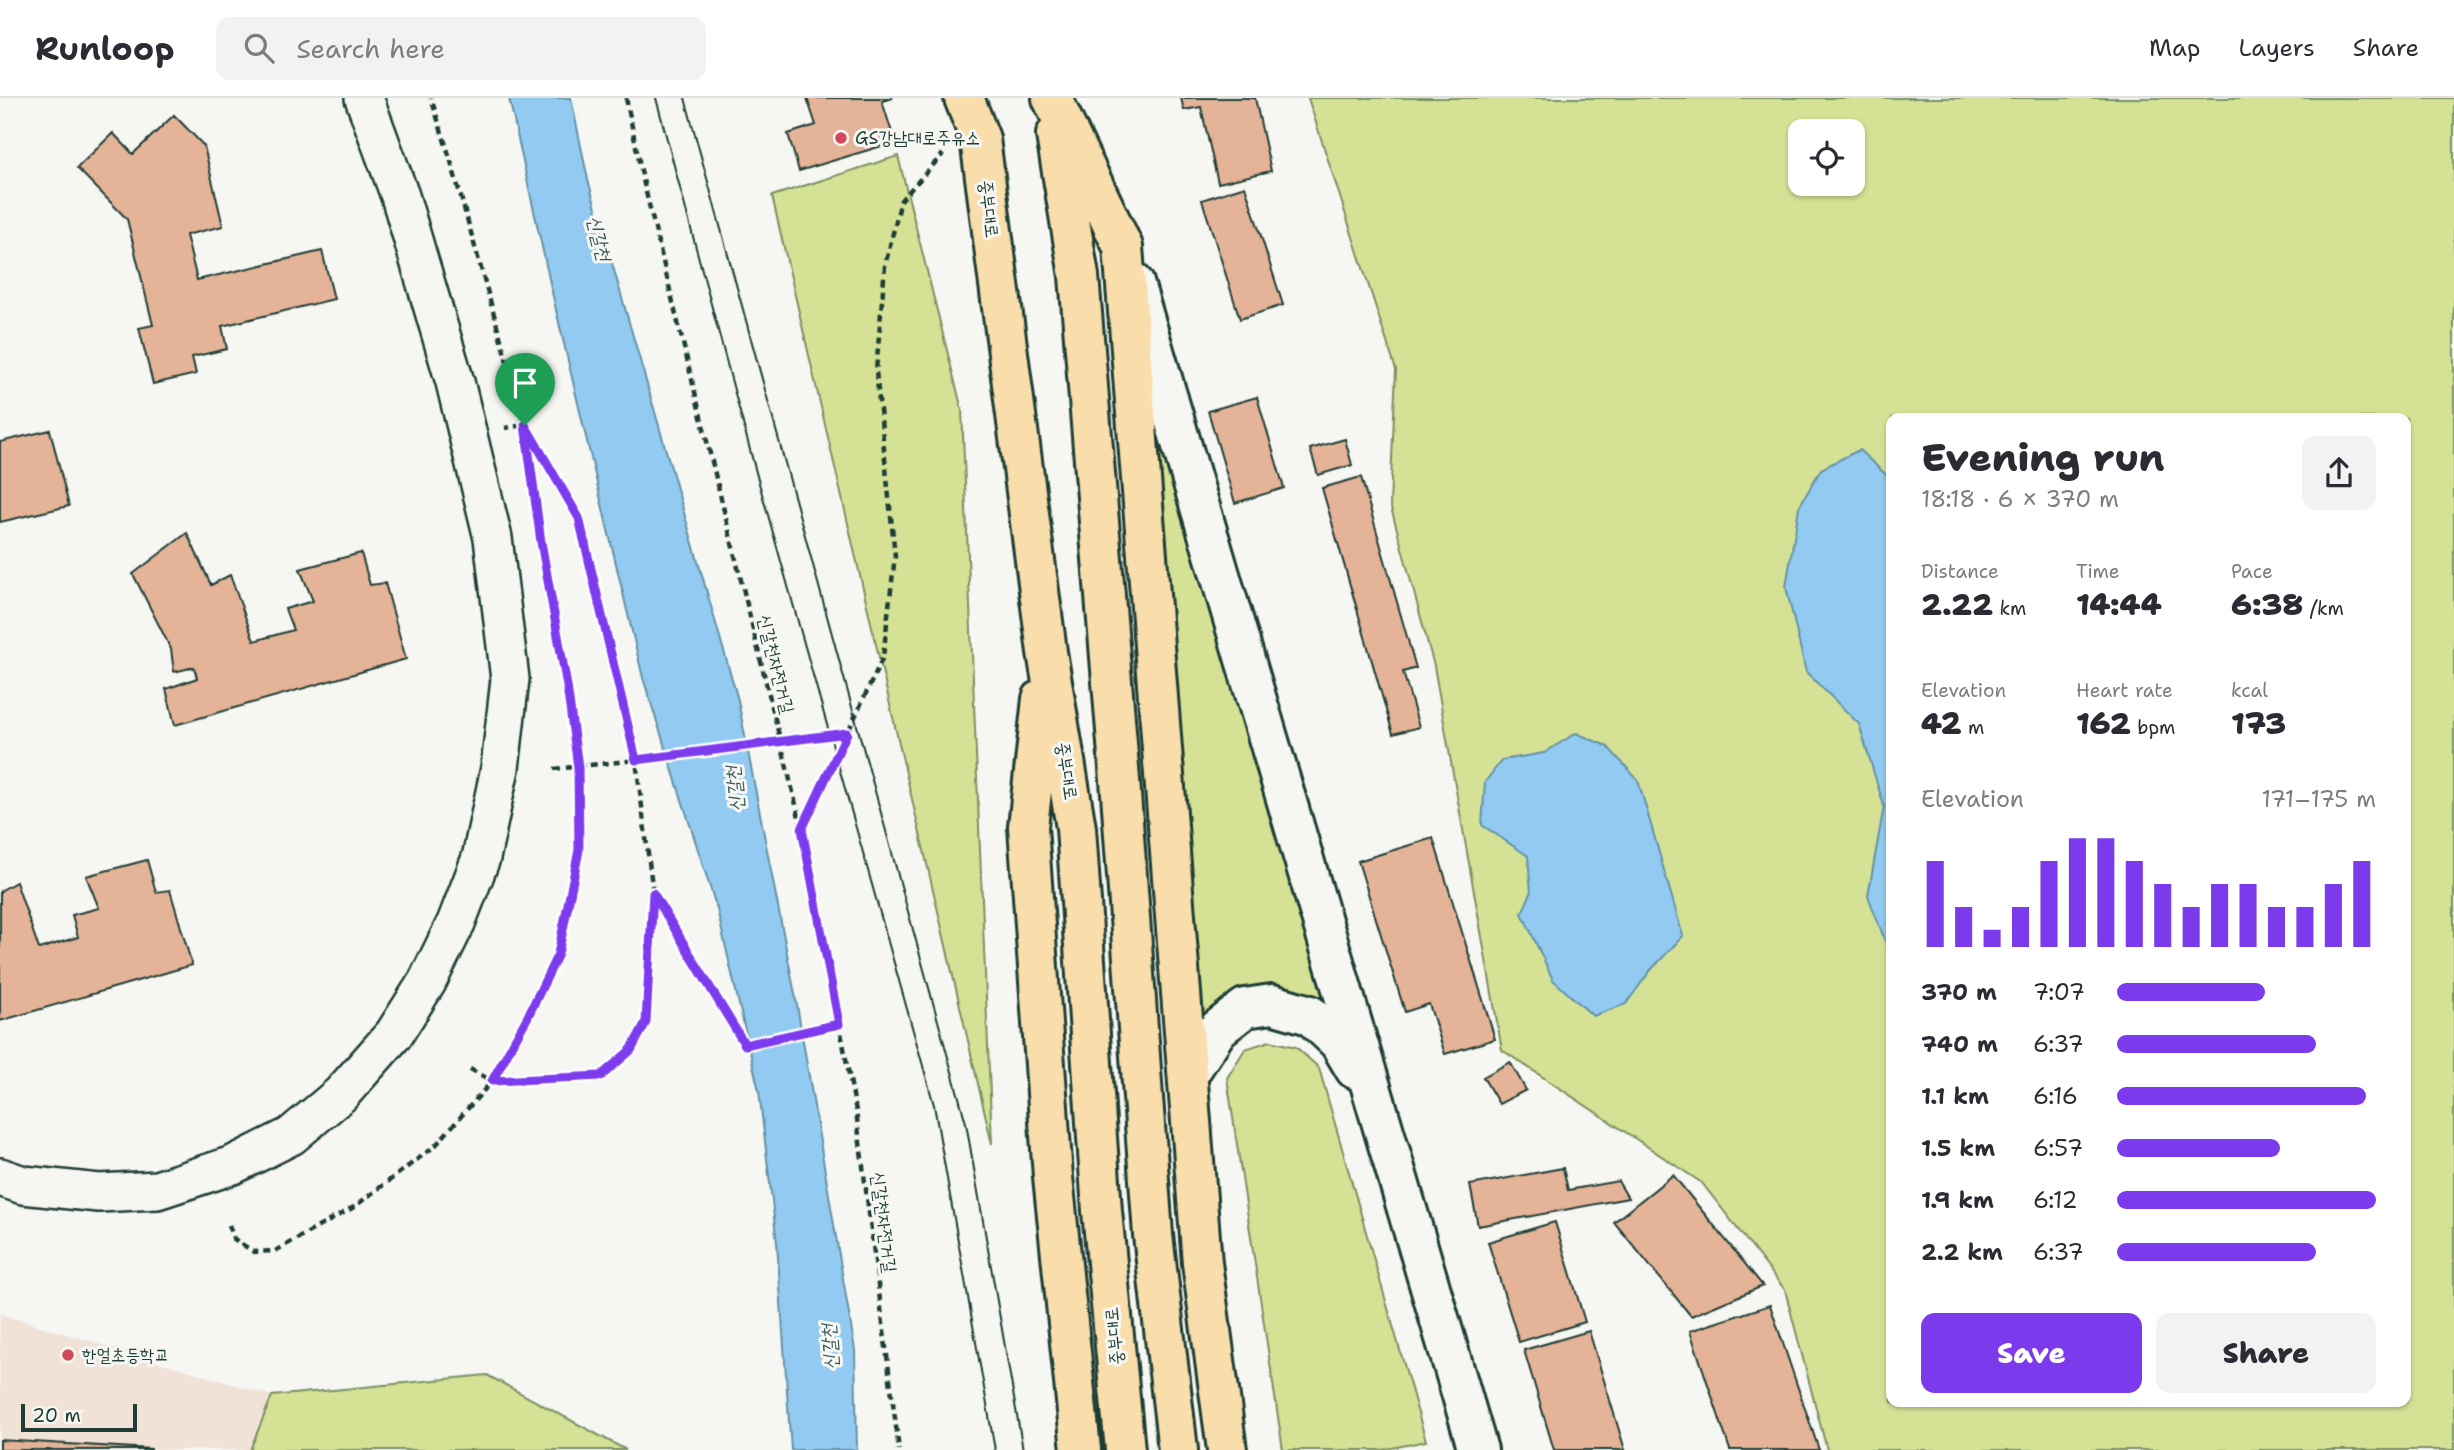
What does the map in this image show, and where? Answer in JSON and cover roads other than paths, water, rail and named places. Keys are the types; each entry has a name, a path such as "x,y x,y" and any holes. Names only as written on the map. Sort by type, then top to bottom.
{"main road":[{"name":"중부대로","path":"964,98 980,139 1047,652 1076,828 1102,1211 1125,1450"},
{"path":"1051,98 1124,247 1202,1263 1227,1450"},
{"path":"1051,98 1079,276 1153,1235 1178,1450"},
{"path":"1047,652 1028,827 1053,1177 1081,1450"}],"street":[{"path":"0,1177 23,1185 99,1193 157,1190 233,1165 291,1136 341,1094 394,1034 427,982 456,923 481,858 500,768 510,679 493,538 451,368 400,197 364,98"},
{"path":"1124,247 1478,1450"},
{"path":"1189,1073 1218,1029 1245,1008 1272,1004 1310,1014 1339,1042 1373,1097"}],"water":[{"name":"신갈천","path":"509,98 571,98 588,180 738,700 797,1005 855,1350 857,1450 791,1450 777,1243 759,1091 717,909 643,678"},
{"path":"1859,450 1886,475 1886,943 1868,896 1884,806 1859,724 1806,672 1786,587 1799,507 1821,469"},
{"path":"1576,733 1607,746 1638,780 1683,936 1650,971 1626,1004 1593,1016 1553,980 1522,913 1531,893 1528,856 1482,825 1485,782 1502,760 1544,753"}],"tram line":[{"path":"656,98 757,476 934,1105 995,1450"},
{"path":"685,98 966,1123 1023,1450"}],"place":[{"name":"GS강남대로주유소","path":"841,138"},
{"name":"한얼초등학교","path":"68,1355"}]}
